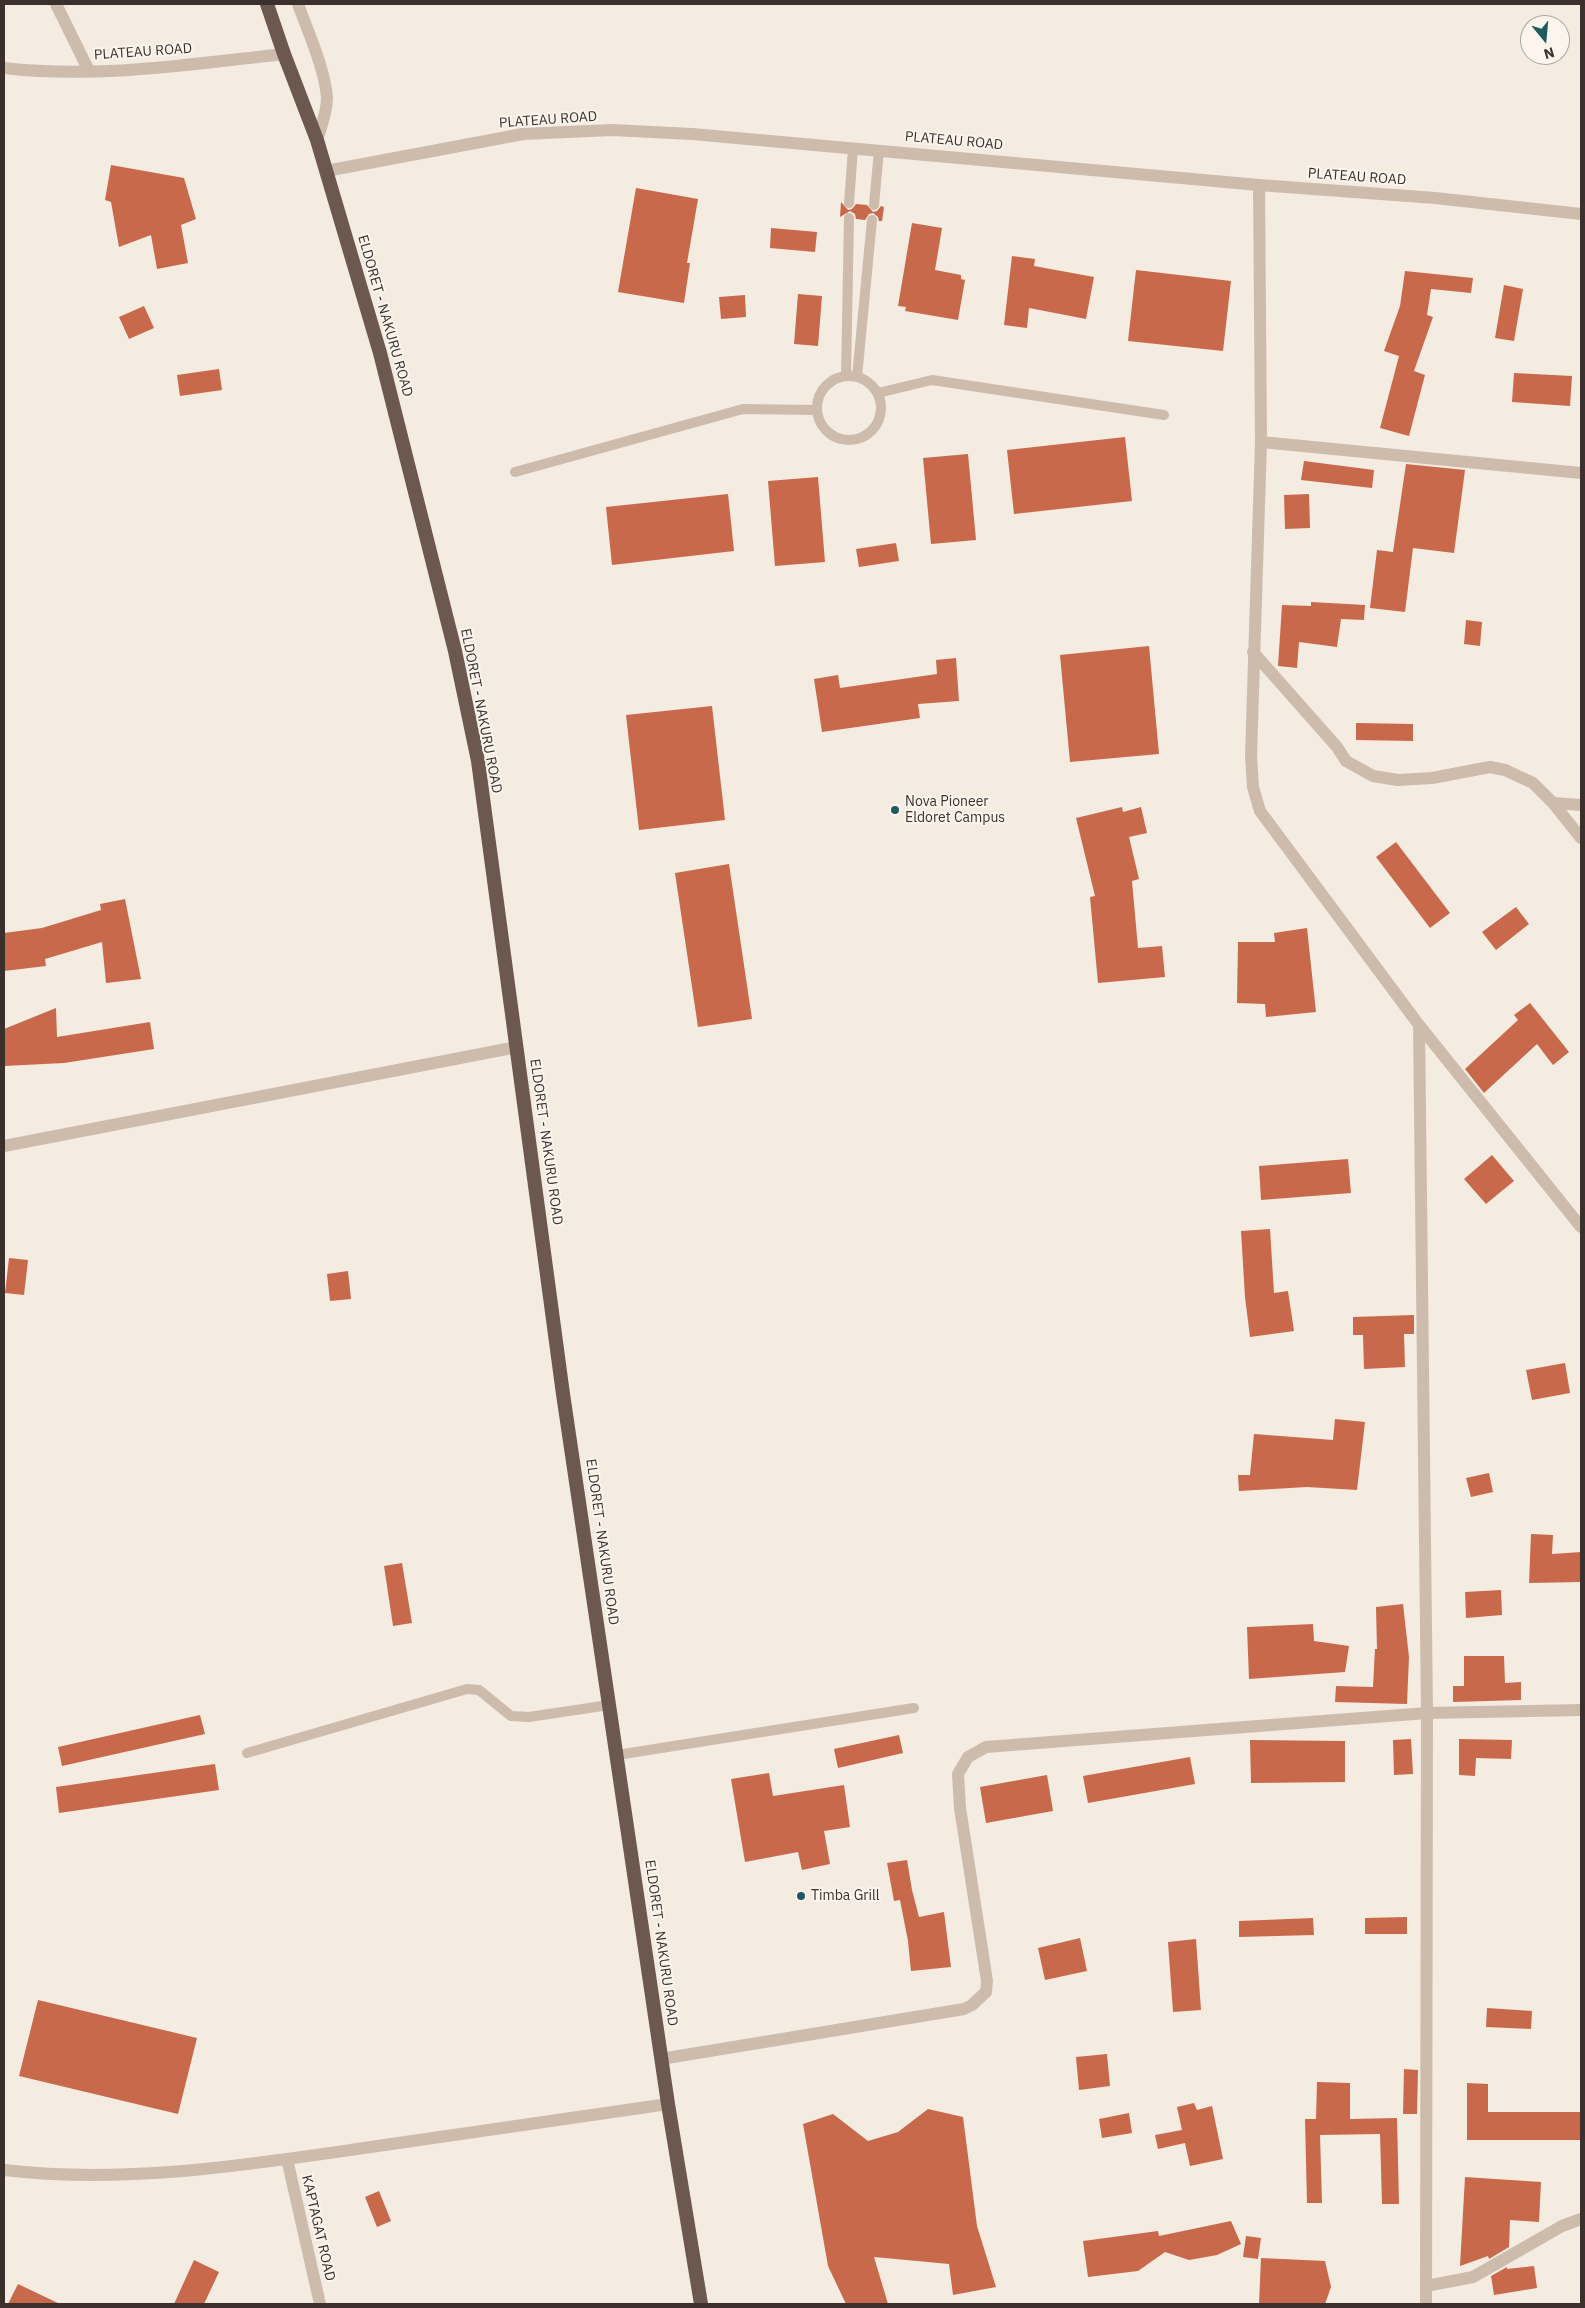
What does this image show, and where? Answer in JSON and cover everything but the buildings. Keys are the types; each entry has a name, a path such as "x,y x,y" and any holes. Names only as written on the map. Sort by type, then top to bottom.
{"highway":[{"name":"ELDORET - NAKURU ROAD","path":"267,4 317,140 384,370 455,651 478,760 563,1394 661,2059 701,2304"}],"street":[{"path":"56,4 89,71"},
{"path":"298,4 324,82 327,99 325,118 317,140"},
{"name":"PLATEAU ROAD","path":"4,68 44,73 138,70 284,54"},
{"name":"PLATEAU ROAD","path":"326,171 523,134 612,130 674,133 1259,185 1434,198 1581,214"},
{"path":"1259,185 1260,442 1251,756 1253,787 1260,811 1419,1025 1581,1227"},
{"path":"1260,442 1581,474"},
{"path":"1253,652 1337,747 1346,761 1373,776 1398,780 1432,778 1490,767 1504,770 1533,783 1553,803 1581,838"},
{"path":"1553,803 1581,805"},
{"path":"1419,1025 1427,1713 1426,2304"},
{"path":"4,1136 9,1145 517,1047"},
{"path":"661,2059 964,2009 979,2000 986,1992 987,1981 960,1808 958,1774 968,1757 986,1747 1427,1713 1581,1710"},
{"path":"4,2170 36,2174 121,2176 212,2169 668,2104"},
{"name":"KAPTAGAT ROAD","path":"287,2159 320,2304"},
{"path":"1426,2286 1473,2277 1562,2226 1581,2219"}],"lane":[{"path":"850,203 854,148"},
{"path":"874,205 879,150"},
{"path":"846,376 849,218"},
{"path":"857,377 872,220"},
{"path":"846,376 857,377 871,384 878,393 881,404 879,419 874,429 865,436 854,440 843,439 833,435 825,428 817,410 819,398 824,389 832,381 846,376"},
{"path":"878,393 932,380 1164,415"},
{"path":"515,472 743,409 817,410"},
{"path":"247,1753 467,1689 479,1690 511,1716 529,1717 609,1705"},
{"path":"617,1755 914,1708"}],"place":[{"name":"Nova Pioneer Eldoret Campus","path":"895,810"},
{"name":"Timba Grill","path":"801,1896"}]}
